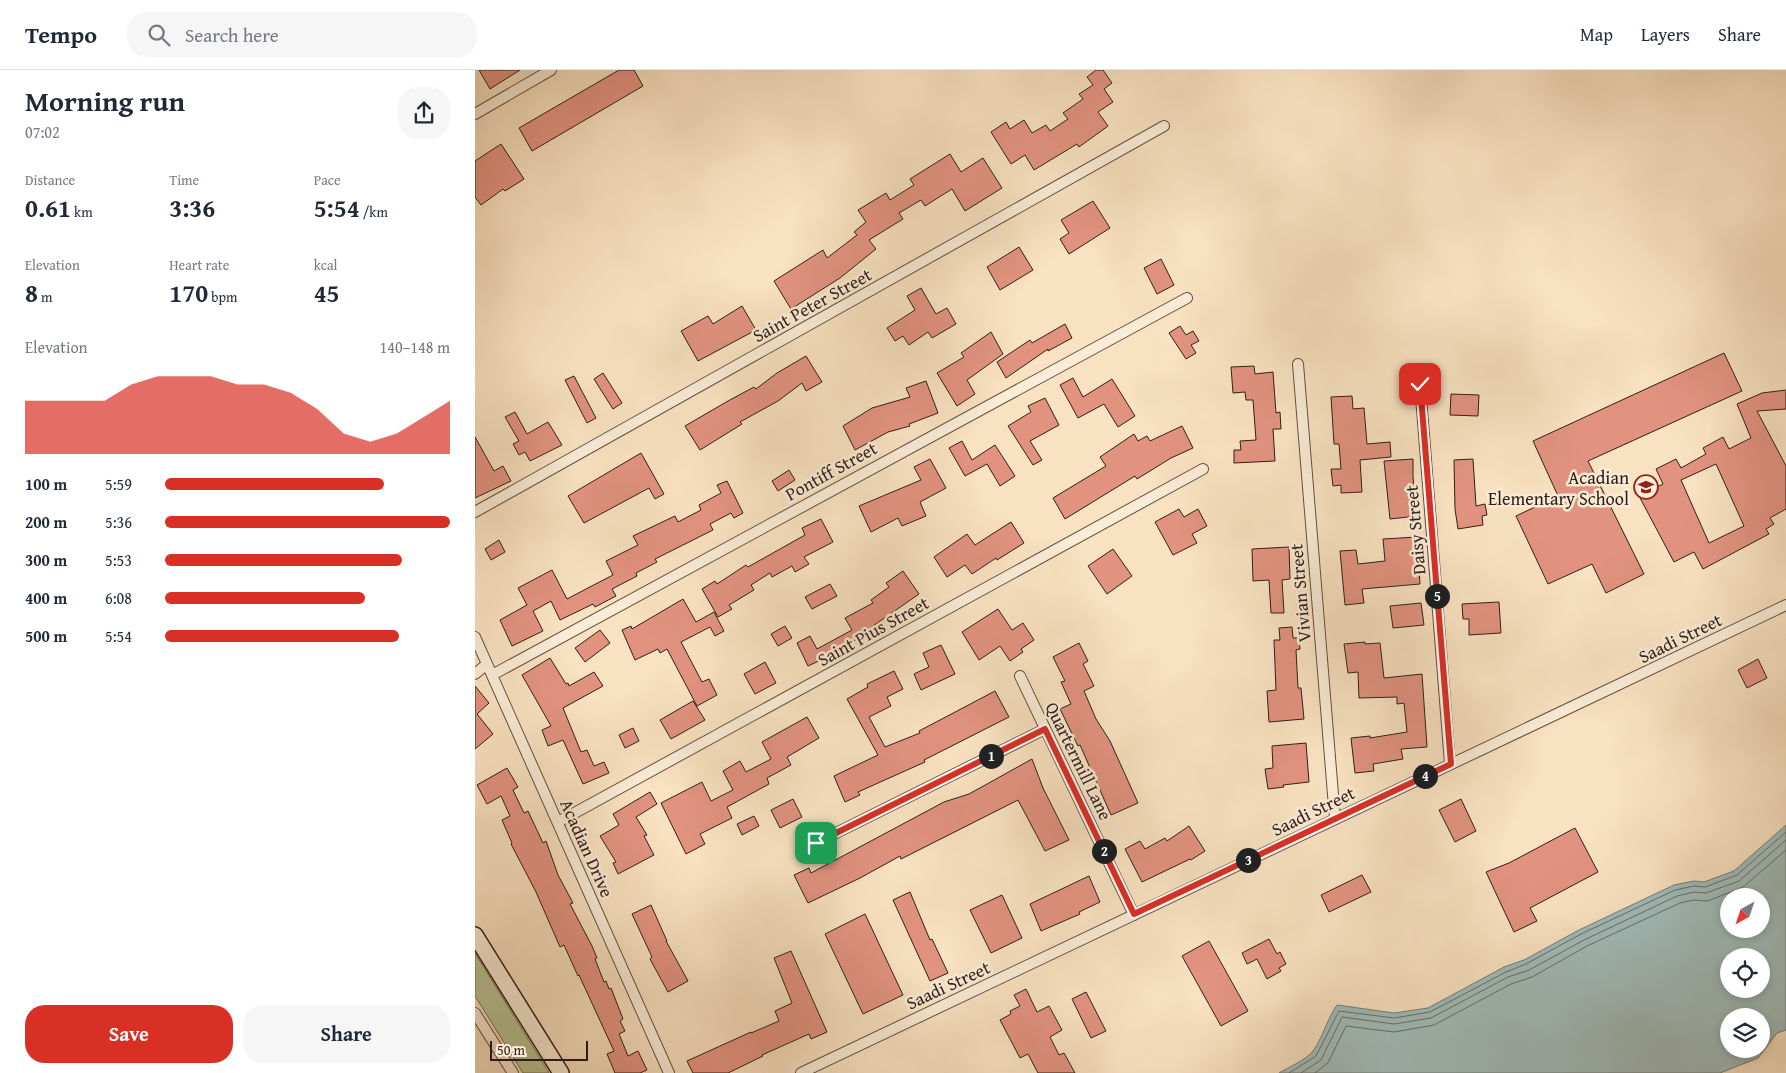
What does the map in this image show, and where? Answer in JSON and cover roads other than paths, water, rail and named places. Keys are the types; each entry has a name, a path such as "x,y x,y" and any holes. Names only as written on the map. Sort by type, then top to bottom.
{"main road":[{"path":"475,935 561,1073"}],"street":[{"path":"475,114 551,70"},
{"name":"Saint Peter Street","path":"475,512 1164,126"},
{"name":"Pontiff Street","path":"492,675 1187,298"},
{"name":"Vivian Street","path":"1298,364 1335,819"},
{"name":"Daisy Street","path":"1420,384 1451,764"},
{"name":"Saint Pius Street","path":"558,822 1203,469"},
{"name":"Saadi Street","path":"801,1073 1786,605"},
{"name":"Acadian Drive","path":"475,636 669,1073"},
{"path":"475,674 487,664"},
{"name":"Quartermill Lane","path":"1020,676 1134,914"},
{"path":"816,843 1045,729"},
{"path":"475,1013 513,1073"}],"water":[{"path":"1786,825 1786,1030 1777,1033 1770,1042 1770,1008 1720,1008 1720,1058 1758,1058 1720,1073 1279,1073 1302,1060 1313,1051 1337,1005 1394,1013 1428,1008 1504,967 1524,960 1579,930 1674,885 1694,881 1704,882 1734,871"}],"place":[{"name":"Acadian Elementary School","path":"1646,487"}]}
